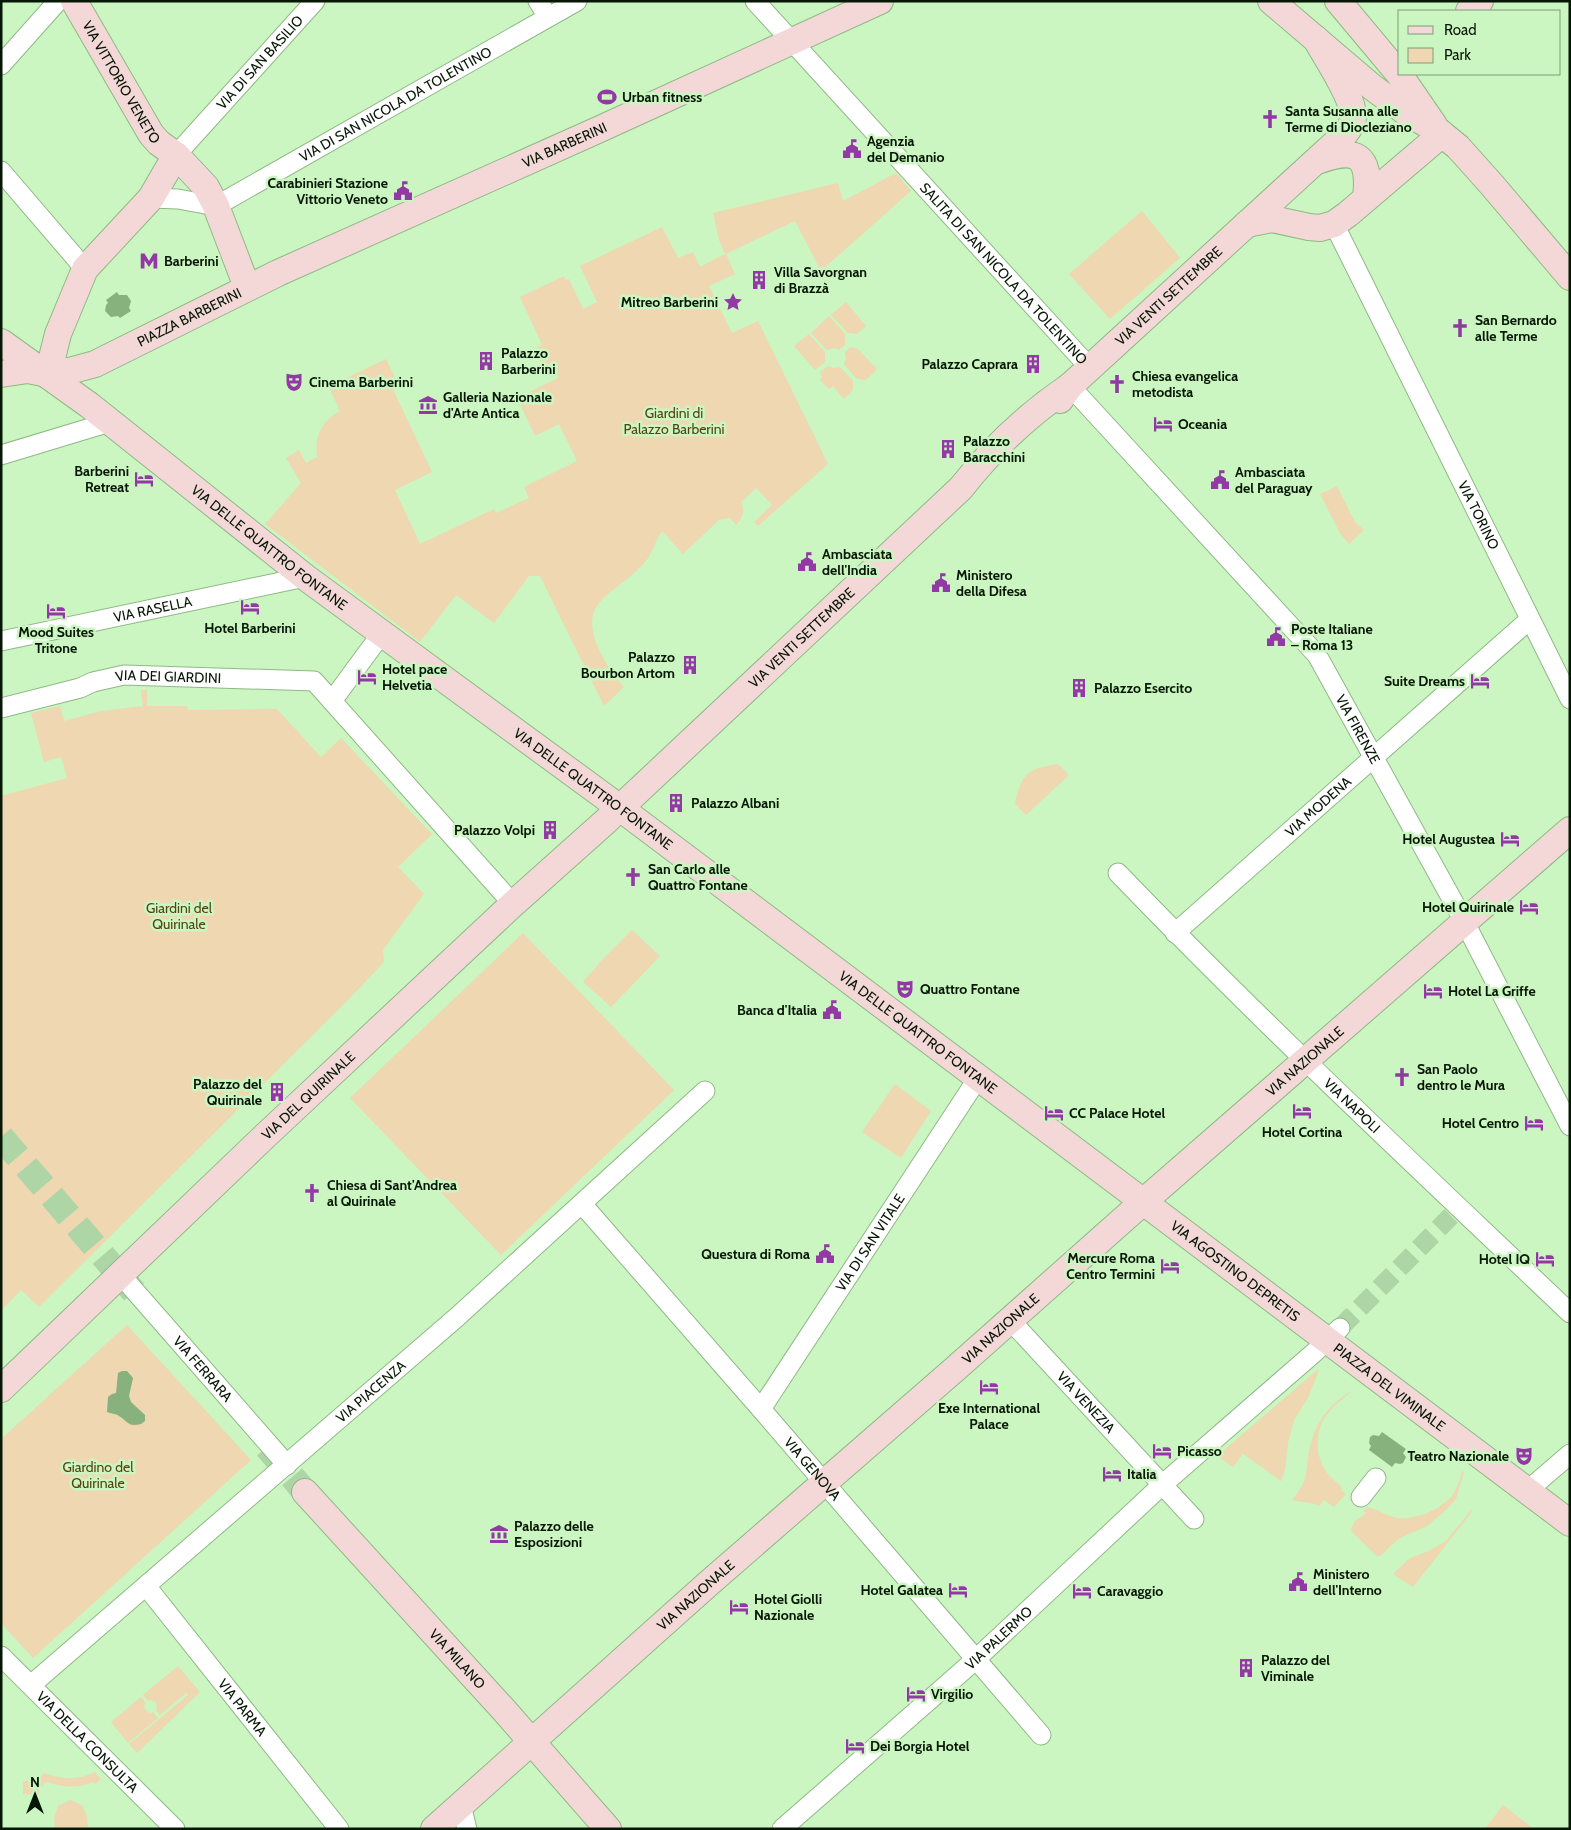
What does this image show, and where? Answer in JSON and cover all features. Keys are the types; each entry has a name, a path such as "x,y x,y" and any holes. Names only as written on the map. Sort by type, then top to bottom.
{"street":[{"path":"1,65 58,1"},
{"name":"VIA VITTORIO VENETO","path":"74,1 150,134 176,155"},
{"name":"VIA DI SAN BASILIO","path":"176,155 203,122 315,1"},
{"path":"538,1 548,17"},
{"name":"VIA DI SAN NICOLA DA TOLENTINO","path":"216,206 577,1"},
{"name":"SALITA DI SAN NICOLA DA TOLENTINO","path":"755,1 1090,368"},
{"name":"VIA BARBERINI","path":"248,287 880,1"},
{"path":"1271,1 1395,105 1439,132 1473,163 1570,277"},
{"path":"1338,1 1398,72"},
{"path":"1470,10 1480,1"},
{"name":"VIA VENTI SETTEMBRE","path":"1090,368 1343,136 1352,124 1352,102 1316,39"},
{"path":"1400,75 1439,132"},
{"path":"1247,224 1272,219 1315,228 1334,224 1409,162 1439,132"},
{"path":"48,374 58,334 85,269 150,198 176,155"},
{"name":"PIAZZA BARBERINI","path":"48,374 96,364 248,287 216,206 200,180 176,155"},
{"path":"1299,225 1292,208 1292,196 1296,185 1311,165 1331,156 1354,155 1362,161 1367,172 1366,198"},
{"path":"1,171 85,269"},
{"path":"150,198 178,199 216,206"},
{"name":"VIA TORINO","path":"1334,224 1529,620 1570,699"},
{"path":"6,345 48,374"},
{"path":"1070,386 1090,368"},
{"path":"1,374 28,370 48,374"},
{"name":"VIA DELLE QUATTRO FONTANE","path":"48,374 304,577 620,808 1143,1202"},
{"name":"VIA VENTI SETTEMBRE","path":"620,808 961,488 997,446 1040,408 1070,386"},
{"name":"VIA FIRENZE","path":"1070,386 1313,648 1322,661 1373,758 1464,921 1570,1126"},
{"path":"1,455 110,422"},
{"name":"VIA RASELLA","path":"1,641 304,577"},
{"name":"VIA MODENA","path":"1175,932 1529,620"},
{"path":"332,701 382,633"},
{"name":"VIA DEI GIARDINI","path":"1,708 124,675 314,681 513,904"},
{"name":"VIA DEL QUIRINALE","path":"1,1389 272,1129 513,904 620,808"},
{"name":"VIA NAZIONALE","path":"434,1829 464,1817 532,1741 709,1583 1570,830"},
{"name":"VIA NAPOLI","path":"1118,873 1455,1212 1570,1313"},
{"name":"VIA DI SAN VITALE","path":"761,1409 978,1078"},
{"name":"VIA PIACENZA","path":"31,1686 457,1317 705,1090"},
{"name":"VIA AGOSTINO DEPRETIS","path":"1143,1202 1334,1334"},
{"name":"VIA GENOVA","path":"582,1204 745,1390 1041,1735"},
{"name":"VIA FERRARA","path":"120,1274 287,1465"},
{"name":"VIA VENEZIA","path":"1010,1320 1194,1519"},
{"name":"PIAZZA DEL VIMINALE","path":"1210,1442 1334,1334 1527,1491"},
{"name":"VIA PALERMO","path":"782,1829 975,1660 1210,1442"},
{"path":"1570,1454 1527,1491 1570,1523"},
{"path":"1360,1498 1376,1478"},
{"name":"VIA MILANO","path":"305,1492 532,1741 608,1829"},
{"name":"VIA PARMA","path":"146,1586 151,1595 339,1829"},
{"name":"VIA DELLA CONSULTA","path":"1,1656 175,1829"}],"green space":[{"name":"Giardini di Palazzo Barberini","path":"896,173 911,191 821,271 795,221 726,254 735,274 709,286 732,333 758,321 828,464 758,526 754,522 772,505 756,488 741,502 743,514 736,525 730,518 719,520 683,554 662,531 645,562 599,603 594,613 592,624 598,647 611,670 624,687 604,706 540,576 529,576 494,623 456,595 420,642 265,524 301,483 286,458 299,450 306,463 317,457 316,450 320,430 333,415 340,411 327,383 340,377 342,380 386,359 396,380 390,383 432,472 395,490 420,544 494,509 496,513 529,498 524,487 577,461 559,424 535,436 517,398 558,378 551,363 543,367 534,349 542,345 520,297 564,276 566,280 569,279 583,309 597,302 580,266 662,227 678,258 693,252 700,267 725,254 719,240 713,213 838,183 843,201"},
{"path":"1142,211 1180,258 1110,319 1069,274"},
{"path":"846,302 866,326 857,334 848,333 831,315"},
{"path":"829,316 845,334 845,345 839,350 835,348 827,350 811,333"},
{"path":"809,334 825,352 825,362 815,370 794,346"},
{"path":"850,347 858,349 877,369 866,380 857,379 844,364 846,359 845,352"},
{"path":"828,366 840,367 853,381 853,390 844,399 833,386 829,389 820,380 822,377 820,372"},
{"path":"1337,486 1355,522 1364,530 1349,544 1341,535 1320,494"},
{"name":"Giardini del Quirinale","path":"141,690 147,690 147,706 187,706 188,710 277,709 321,757 341,738 432,834 398,867 424,894 383,950 384,962 39,1307 21,1290 1,1311 1,796 67,778 61,757 44,762 31,713 60,706 64,721 101,711 143,706"},
{"path":"1058,764 1069,775 1026,815 1015,804 1023,779 1027,774 1039,768"},
{"path":"632,930 660,956 611,1007 583,982"},
{"path":"523,933 674,1090 501,1255 350,1098"},
{"path":"895,1084 931,1111 901,1158 862,1132"},
{"name":"Giardino del Quirinale","path":"127,1325 251,1460 33,1658 1,1623 1,1439"},
{"path":"1319,1370 1308,1398 1294,1420 1288,1443 1285,1470 1281,1481 1243,1454 1233,1467 1217,1456 1316,1371"},
{"path":"1353,1390 1335,1405 1325,1418 1321,1425 1318,1441 1318,1450 1323,1466 1329,1475 1341,1486 1341,1491 1346,1494 1334,1507 1324,1500 1319,1506 1313,1503 1292,1500 1304,1482 1309,1451 1319,1423 1337,1401"},
{"path":"1462,1471 1464,1472 1456,1499 1446,1510 1427,1526 1398,1539 1380,1556 1377,1556 1351,1531 1354,1522 1366,1513 1363,1511 1367,1507 1397,1518 1419,1516 1434,1510 1451,1497"},
{"path":"1472,1509 1471,1513 1413,1587 1393,1574 1410,1558 1429,1551 1446,1541"},
{"path":"178,1666 200,1692 137,1753 129,1744 188,1695 186,1693 160,1715 156,1710 156,1702 148,1701 143,1695"},
{"path":"141,1697 146,1703 144,1706 146,1711 153,1712 158,1718 128,1743 111,1722"},
{"path":"95,1772 101,1779 95,1784 93,1782 81,1786 70,1786 46,1782 39,1789 39,1795 23,1794 23,1781 39,1782 43,1773 57,1777 76,1778"},
{"path":"70,1800 82,1805 87,1816 88,1829 55,1829 54,1818 58,1806"},
{"path":"1503,1805 1534,1829 1485,1829"}],"shaded area":[{"path":"117,292 119,295 127,295 131,301 129,308 131,311 120,318 118,316 111,317 105,311 108,303 106,300"},
{"path":"127,1371 133,1378 129,1396 131,1402 145,1415 145,1421 141,1424 131,1424 118,1415 107,1412 108,1397 116,1393 118,1373"},
{"path":"1382,1432 1406,1449 1403,1453 1406,1457 1403,1463 1395,1463 1392,1467 1369,1450 1371,1446 1369,1443 1370,1437 1373,1435 1379,1436"}],"tunnel":[{"path":"1,1137 134,1292"},
{"path":"1340,1328 1451,1216"},
{"path":"267,1447 305,1492"}],"place":[{"name":"Urban fitness","path":"607,97"},
{"name":"Santa Susanna alle Terme di Diocleziano","path":"1270,119"},
{"name":"Agenzia del Demanio","path":"852,149"},
{"name":"Carabinieri Stazione Vittorio Veneto","path":"403,191"},
{"name":"Barberini","path":"149,261"},
{"name":"Villa Savorgnan di Brazzà","path":"759,280"},
{"name":"Mitreo Barberini","path":"733,302"},
{"name":"San Bernardo alle Terme","path":"1460,328"},
{"name":"Palazzo Barberini","path":"486,361"},
{"name":"Palazzo Caprara","path":"1033,364"},
{"name":"Cinema Barberini","path":"294,382"},
{"name":"Chiesa evangelica metodista","path":"1117,384"},
{"name":"Galleria Nazionale d'Arte Antica","path":"428,405"},
{"name":"Oceania","path":"1163,424"},
{"name":"Palazzo Baracchini","path":"948,449"},
{"name":"Barberini Retreat","path":"144,479"},
{"name":"Ambasciata del Paraguay","path":"1220,480"},
{"name":"Ambasciata dell'India","path":"807,562"},
{"name":"Ministero della Difesa","path":"941,583"},
{"name":"Hotel Barberini","path":"250,607"},
{"name":"Mood Suites Tritone","path":"56,611"},
{"name":"Poste Italiane – Roma 13","path":"1276,637"},
{"name":"Palazzo Bourbon Artom","path":"690,665"},
{"name":"Hotel pace Helvetia","path":"367,677"},
{"name":"Suite Dreams","path":"1480,681"},
{"name":"Palazzo Esercito","path":"1079,688"},
{"name":"Palazzo Albani","path":"676,803"},
{"name":"Palazzo Volpi","path":"550,830"},
{"name":"Hotel Augustea","path":"1510,839"},
{"name":"San Carlo alle Quattro Fontane","path":"633,877"},
{"name":"Hotel Quirinale","path":"1529,907"},
{"name":"Quattro Fontane","path":"905,989"},
{"name":"Hotel La Griffe","path":"1433,991"},
{"name":"Banca d'Italia","path":"832,1010"},
{"name":"San Paolo dentro le Mura","path":"1402,1077"},
{"name":"Palazzo del Quirinale","path":"277,1092"},
{"name":"Hotel Cortina","path":"1302,1111"},
{"name":"CC Palace Hotel","path":"1054,1113"},
{"name":"Hotel Centro","path":"1534,1123"},
{"name":"Chiesa di Sant'Andrea al Quirinale","path":"312,1193"},
{"name":"Questura di Roma","path":"825,1254"},
{"name":"Hotel IQ","path":"1545,1259"},
{"name":"Mercure Roma Centro Termini","path":"1170,1266"},
{"name":"Exe International Palace","path":"989,1387"},
{"name":"Picasso","path":"1162,1451"},
{"name":"Teatro Nazionale","path":"1524,1456"},
{"name":"Italia","path":"1112,1474"},
{"name":"Palazzo delle Esposizioni","path":"499,1534"},
{"name":"Ministero dell'Interno","path":"1298,1582"},
{"name":"Hotel Galatea","path":"958,1590"},
{"name":"Caravaggio","path":"1082,1591"},
{"name":"Hotel Giolli Nazionale","path":"739,1607"},
{"name":"Palazzo del Viminale","path":"1246,1668"},
{"name":"Virgilio","path":"916,1694"},
{"name":"Dei Borgia Hotel","path":"855,1746"}]}
